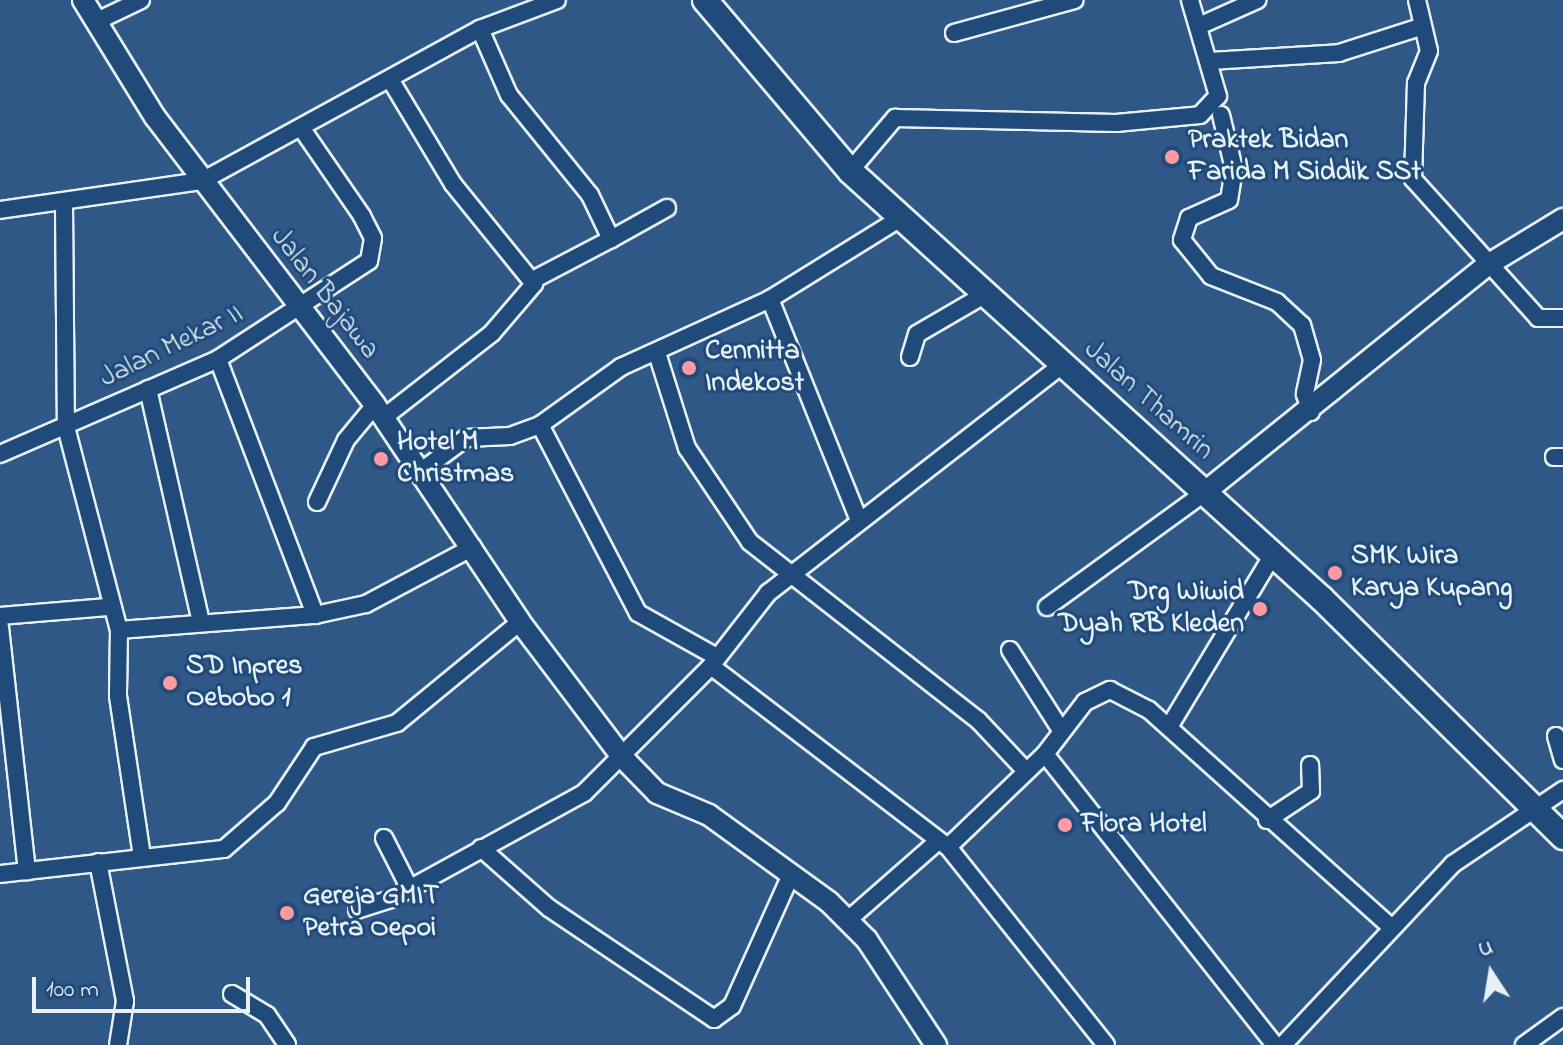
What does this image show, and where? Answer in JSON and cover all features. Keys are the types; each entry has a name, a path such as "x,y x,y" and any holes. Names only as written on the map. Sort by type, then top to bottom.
{"main road":[{"name":"Jalan Thamrin","path":"705,0 850,171 899,219 1205,492 1563,837"}],"street":[{"name":"Jalan Bajawa","path":"83,0 202,181 379,411 473,547 520,622 623,758 657,793 709,815 848,920 936,1045"},
{"path":"95,22 141,0"},
{"path":"0,210 64,205 202,181 480,29 557,0"},
{"path":"954,33 1075,0"},
{"path":"850,171 895,118 1116,123 1200,115 1218,96 1190,0"},
{"path":"1199,26 1257,0"},
{"path":"1417,0 1420,27 1429,51 1416,83 1413,179 1538,318 1563,318"},
{"path":"1210,61 1339,53 1420,27"},
{"path":"480,29 509,95 590,195 611,239"},
{"path":"390,79 453,184 533,280"},
{"path":"1221,115 1234,169 1229,200 1189,218 1182,240 1211,276 1277,302 1302,325 1312,360 1305,394 1311,412"},
{"name":"Jalan Mekar II","path":"0,454 218,359 299,310 369,261 374,248 362,216 302,129"},
{"path":"64,205 66,427 108,607 119,630 118,696 142,857"},
{"path":"317,502 346,440 379,411 492,333 533,280 667,208"},
{"path":"420,472 466,438 510,436 540,425 621,367 770,299 899,219"},
{"path":"1047,607 1311,412 1489,264 1563,219"},
{"path":"910,357 917,334 984,295"},
{"path":"770,299 859,520"},
{"path":"657,353 687,448 750,542 786,576 978,720 1025,770"},
{"path":"218,359 315,615"},
{"path":"357,910 410,889 481,848 556,811 623,758 714,662 786,576 1062,365"},
{"path":"148,389 201,622"},
{"path":"540,425 638,613 714,662 942,844 1106,1045"},
{"path":"119,630 315,615 384,597 473,547"},
{"path":"1169,727 1272,556"},
{"path":"0,616 108,607"},
{"path":"0,874 224,849 277,803 314,747 397,723 520,622"},
{"path":"0,627 27,872"},
{"path":"1010,650 1061,730"},
{"path":"848,920 942,844 1045,754 1085,702 1110,690 1169,727 1267,820 1391,927"},
{"path":"1556,736 1563,760"},
{"path":"1045,754 1275,1045"},
{"path":"1267,820 1311,791 1310,765"},
{"path":"1283,1045 1453,864 1533,805 1563,790"},
{"path":"384,838 410,889"},
{"path":"481,848 575,927 714,1019 732,1006 790,877"},
{"path":"98,862 125,1001 118,1045"},
{"path":"232,994 267,1015 287,1045"},
{"path":"1524,1045 1563,1017"}],"place":[{"name":"Praktek Bidan Farida M Siddik SSt","path":"1172,157"},
{"name":"Cennitta Indekost","path":"689,368"},
{"name":"Hotel M Christmas","path":"381,459"},
{"name":"SMK Wira Karya Kupang","path":"1335,573"},
{"name":"Drg Wiwid Dyah RB Kleden","path":"1260,609"},
{"name":"SD Inpres Oebobo 1","path":"170,683"},
{"name":"Flora Hotel","path":"1065,825"},
{"name":"Gereja GMIT Petra Oepoi","path":"287,913"}]}
